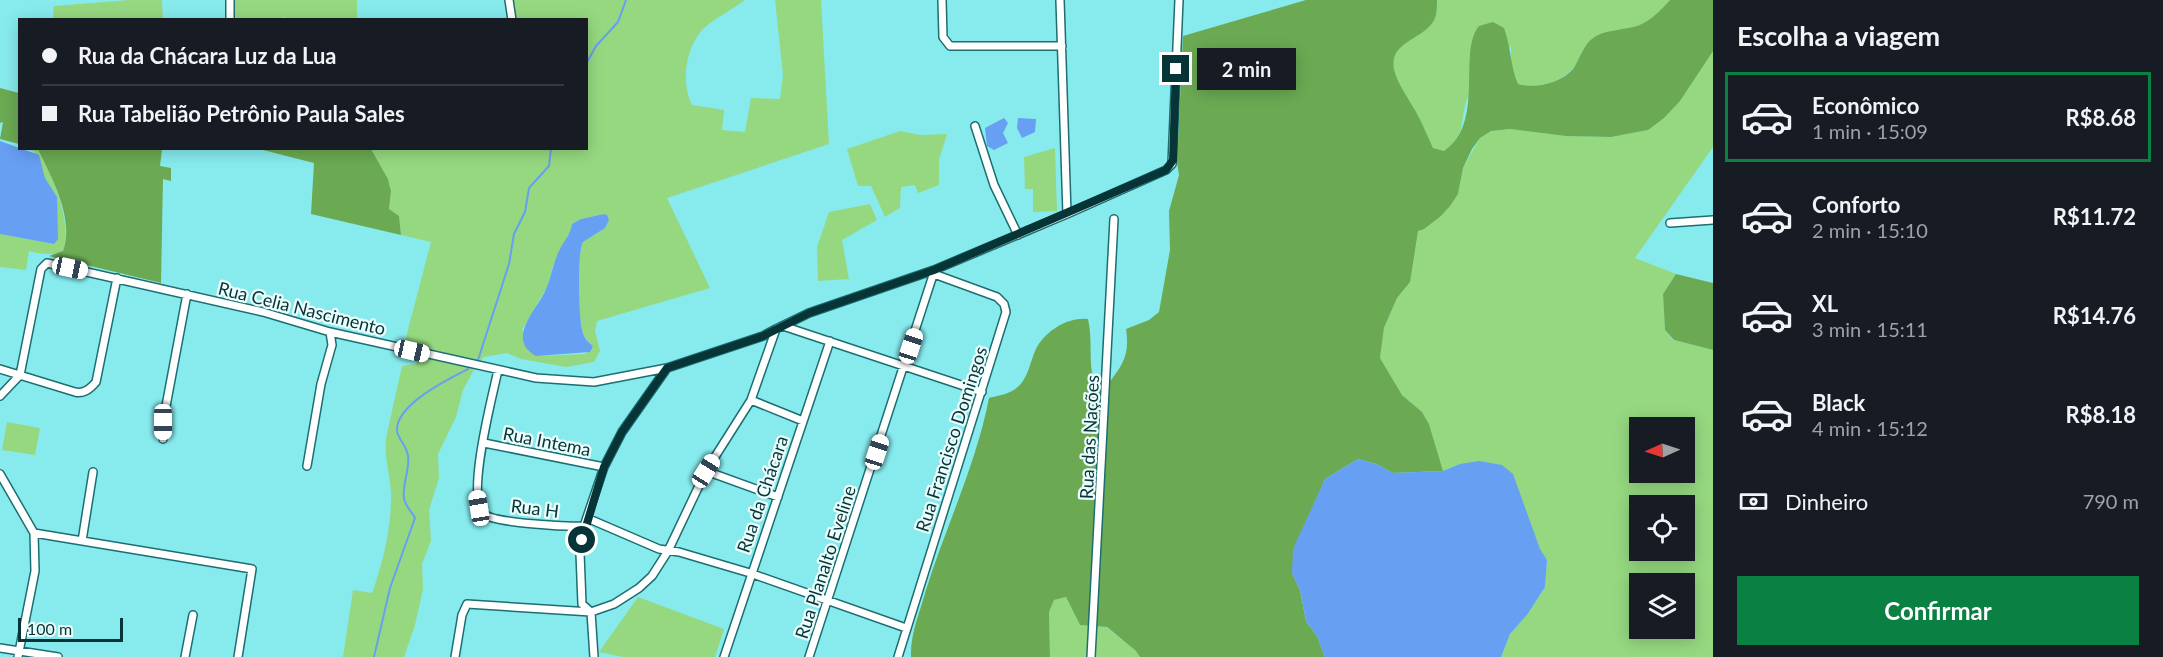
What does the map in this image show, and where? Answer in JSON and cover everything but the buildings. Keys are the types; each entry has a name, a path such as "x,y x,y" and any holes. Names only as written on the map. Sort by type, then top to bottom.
{"street":[{"path":"230,0 230,18"},
{"path":"509,0 512,18"},
{"path":"1060,0 1066,214"},
{"name":"Rua Celia Nascimento","path":"20,375 41,269 48,263 187,294 330,332 498,370 574,382 594,381 667,368 763,336 809,313 934,272 1166,170 1173,160 1179,0"},
{"path":"942,3 943,37 950,46 1062,46"},
{"path":"975,126 990,176 1018,235"},
{"name":"Rua das Nações","path":"1091,657 1114,219"},
{"path":"1670,223 1713,220"},
{"name":"Rua Planalto Eveline","path":"809,657 934,272"},
{"name":"Rua Francisco Domingos","path":"898,657 1006,312 1005,304 994,295 934,272"},
{"path":"0,369 82,394 96,382 117,278"},
{"path":"163,439 163,422 187,294"},
{"path":"455,657 462,615 467,604 591,612 614,604 639,588 652,576 668,551 706,471 751,400 779,328 830,341 982,392"},
{"path":"307,466 321,384 332,345 330,332"},
{"name":"Rua da Chácara","path":"724,657 750,573 830,341"},
{"path":"594,657 591,612 582,604 580,553 584,526 604,467 622,432 667,368"},
{"path":"484,443 498,370"},
{"path":"0,396 20,375"},
{"path":"751,400 803,421"},
{"name":"Rua Intema","path":"484,443 604,467"},
{"name":"Rua H","path":"484,443 477,494 479,508 483,514 553,526 584,526"},
{"path":"82,541 93,471"},
{"path":"706,471 778,497"},
{"path":"0,474 34,533 35,571 19,654"},
{"path":"587,518 668,551 679,552 750,573 906,628"},
{"path":"34,533 252,569 238,657"},
{"path":"185,657 193,615"},
{"path":"0,648 19,654 58,657"}],"green space":[{"path":"129,0 162,0 163,18 53,18 54,6"},
{"path":"231,0 357,0 357,18 231,18"},
{"path":"512,0 745,0 702,30 688,57 686,77 692,105 724,110 722,130 745,132 751,98 780,99 783,75 775,0 821,0 829,144 667,198 710,288 597,321 595,331 600,351 594,362 566,367 521,359 507,353 484,357 477,364 463,390 456,417 438,454 439,478 429,510 431,541 422,564 423,589 415,625 404,657 343,657 353,590 372,593 386,544 391,493 386,438 402,366 416,364 422,346 405,341 431,242 401,235 399,216 389,209 391,191 388,179 372,150 588,150 588,18 515,18","holes":["604,214 609,220 605,228 583,242 580,257 582,330 593,346 585,354 536,356 522,330 547,287 562,246 570,236 572,224 581,219"]},
{"path":"1306,0 1437,0 1436,16 1424,31 1397,52 1394,69 1433,148 1444,151 1457,139 1464,123 1468,106 1470,53 1473,38 1479,26 1493,22 1504,28 1518,84 1532,86 1547,84 1562,78 1573,69 1584,48 1597,35 1644,23 1670,0 1713,0 1713,51 1680,101 1664,118 1648,130 1611,137 1566,136 1510,129 1491,131 1480,138 1472,149 1463,168 1458,194 1450,206 1441,216 1418,231 1410,282 1397,298 1384,328 1380,358 1402,395 1422,412 1429,424 1443,471 1393,473 1376,464 1358,459 1325,479 1310,514 1292,573 1300,590 1306,621 1317,636 1325,657 1140,657 1107,627 1080,625 1066,597 1054,600 1049,612 1050,657 911,657 912,640 918,615 976,447 989,398 1006,394 1018,387 1025,377 1037,347 1046,335 1066,322 1080,319 1088,319 1094,382 1107,385 1124,359 1127,346 1126,329 1149,320 1159,312 1170,250 1169,211 1179,175 1177,162 1183,36"},
{"path":"1437,0 1670,0 1644,23 1597,35 1587,44 1568,73 1547,84 1532,86 1518,84 1511,66 1511,46 1470,93 1457,138 1445,151 1433,148 1418,115 1400,86 1394,69 1397,52 1424,31 1436,16"},
{"path":"1713,51 1713,147 1635,258 1676,274 1663,294 1665,330 1673,340 1713,350 1713,657 1501,657 1510,634 1527,615 1545,587 1547,560 1460,464 1443,471 1429,424 1422,412 1402,395 1380,358 1384,329 1397,298 1410,282 1415,236 1418,231 1441,216 1458,194 1463,168 1480,138 1491,131 1510,129 1566,136 1611,137 1648,130"},
{"path":"0,88 18,93 18,144 0,139 3,122 0,123"},
{"path":"900,131 920,135 947,134 939,160 939,185 918,193 915,185 901,187 900,208 885,217 871,186 858,186 847,149"},
{"path":"1055,148 1057,211 1033,212 1033,189 1025,189 1024,157"},
{"path":"30,150 39,150 42,153 64,215 63,251 46,254 29,251 26,270 0,267 0,234 54,244 57,197 46,181 34,151"},
{"path":"38,150 162,150 160,166 171,168 171,181 163,179 161,283 49,256 63,251 66,225 60,198"},
{"path":"263,150 372,150 388,179 391,191 389,209 399,216 401,235 311,214 314,163"},
{"path":"870,204 877,220 842,240 849,279 818,281 817,247 829,212"},
{"path":"1676,274 1713,283 1713,350 1674,340 1665,330 1663,294"},
{"path":"7,422 40,428 35,455 2,450"},
{"path":"638,597 724,629 715,657 623,657 599,652"},
{"path":"1066,597 1080,625 1106,627 1136,651 1140,657 1050,657 1049,612 1054,600"}],"water":[{"path":"1004,118 1008,123 1003,133 1008,143 994,150 987,146 985,128"},
{"path":"1018,118 1036,119 1035,132 1022,138 1017,128"},
{"path":"0,141 18,147 18,150 39,155 45,178 57,197 58,239 54,244 0,234"},
{"path":"604,214 609,220 605,228 583,242 580,257 582,330 587,341 593,346 590,352 536,356 528,350 523,335 528,319 545,291 560,249 569,235 572,224 581,219"},
{"path":"1358,459 1376,464 1393,473 1443,471 1460,464 1479,461 1502,465 1513,474 1540,549 1547,560 1545,587 1527,615 1510,634 1501,657 1325,657 1317,636 1306,621 1300,590 1292,573 1293,549 1325,479"}],"waterway":[{"path":"588,60 596,46 618,22 626,0"},
{"path":"478,360 509,264 514,234 525,212 529,188 549,166 551,150"},
{"path":"374,657 390,588 415,518 404,500 408,456 397,431 399,421 404,412 424,394 468,369"}],"route":[{"path":"582,540 584,526 604,467 622,432 667,368 763,336 809,313 934,270 1050,222 1166,170 1171,166 1173,160 1176,69"}]}
